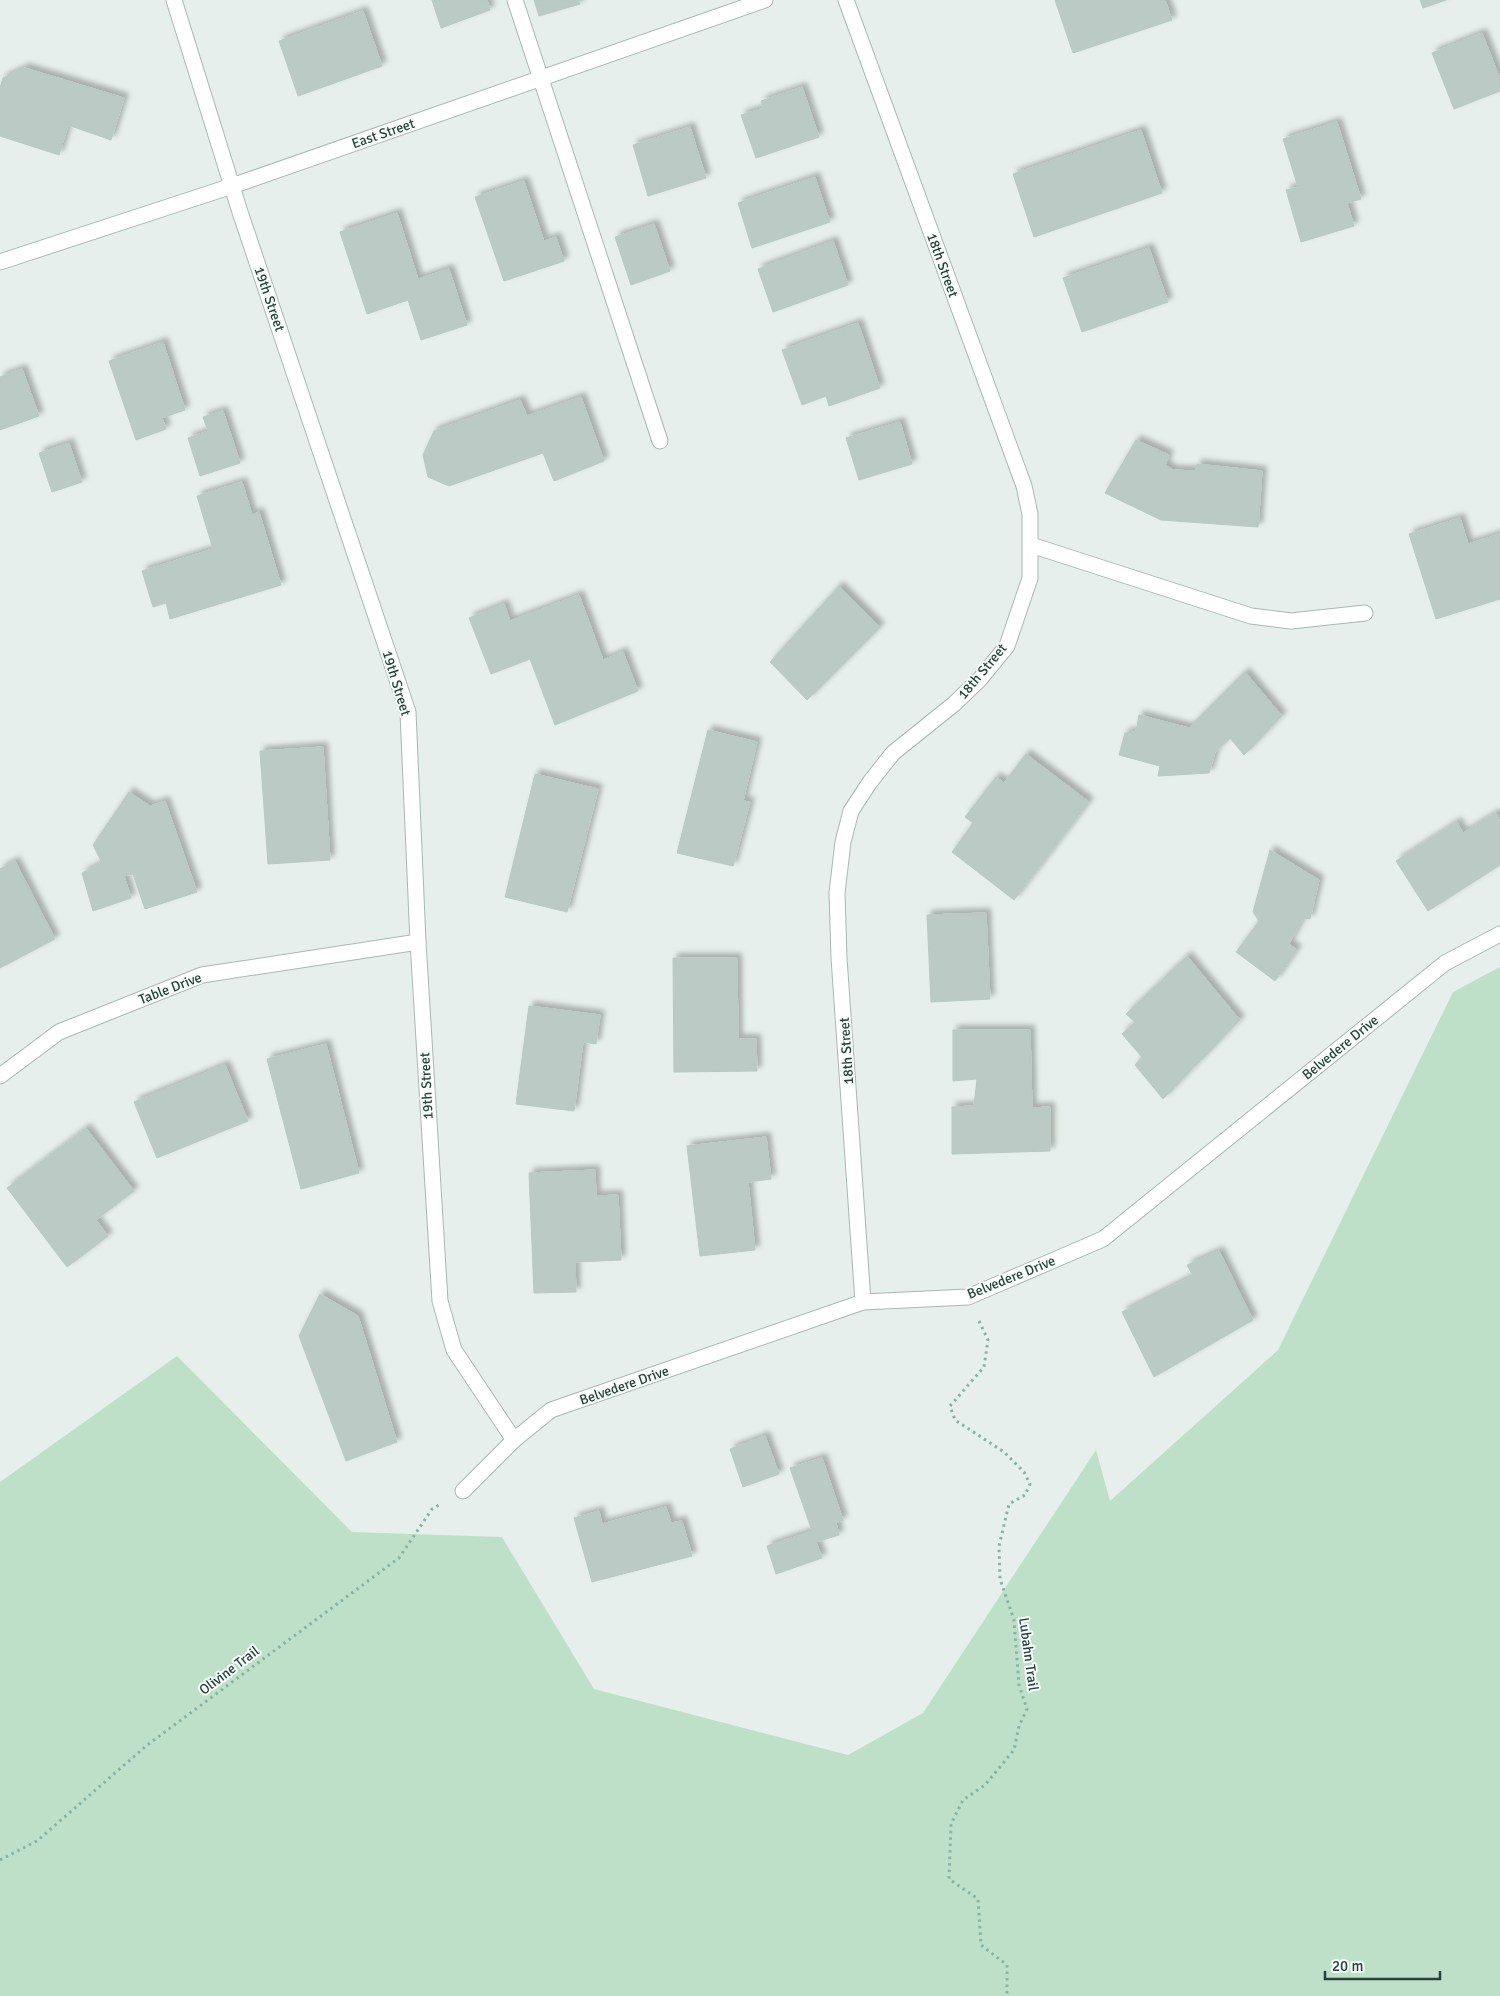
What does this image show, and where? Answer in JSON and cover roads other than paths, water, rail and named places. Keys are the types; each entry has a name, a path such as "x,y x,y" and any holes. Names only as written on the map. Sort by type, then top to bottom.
{"street":[{"name":"19th Street","path":"174,0 232,186 408,712 418,942 440,1302 454,1350 514,1440"},
{"path":"515,0 660,441"},
{"name":"East Street","path":"0,262 232,186 764,0"},
{"name":"18th Street","path":"846,0 1024,486 1030,514 1031,545 1030,578 1006,646 980,679 954,704 894,753 870,782 852,811 844,842 837,892 863,1302"},
{"path":"1031,545 1250,616 1291,622 1366,613"},
{"name":"Belvedere Drive","path":"464,1491 514,1440 550,1410 863,1302 968,1297 1103,1239 1445,963 1500,934"},
{"name":"Table Drive","path":"0,1076 59,1032 202,975 418,942"}]}
